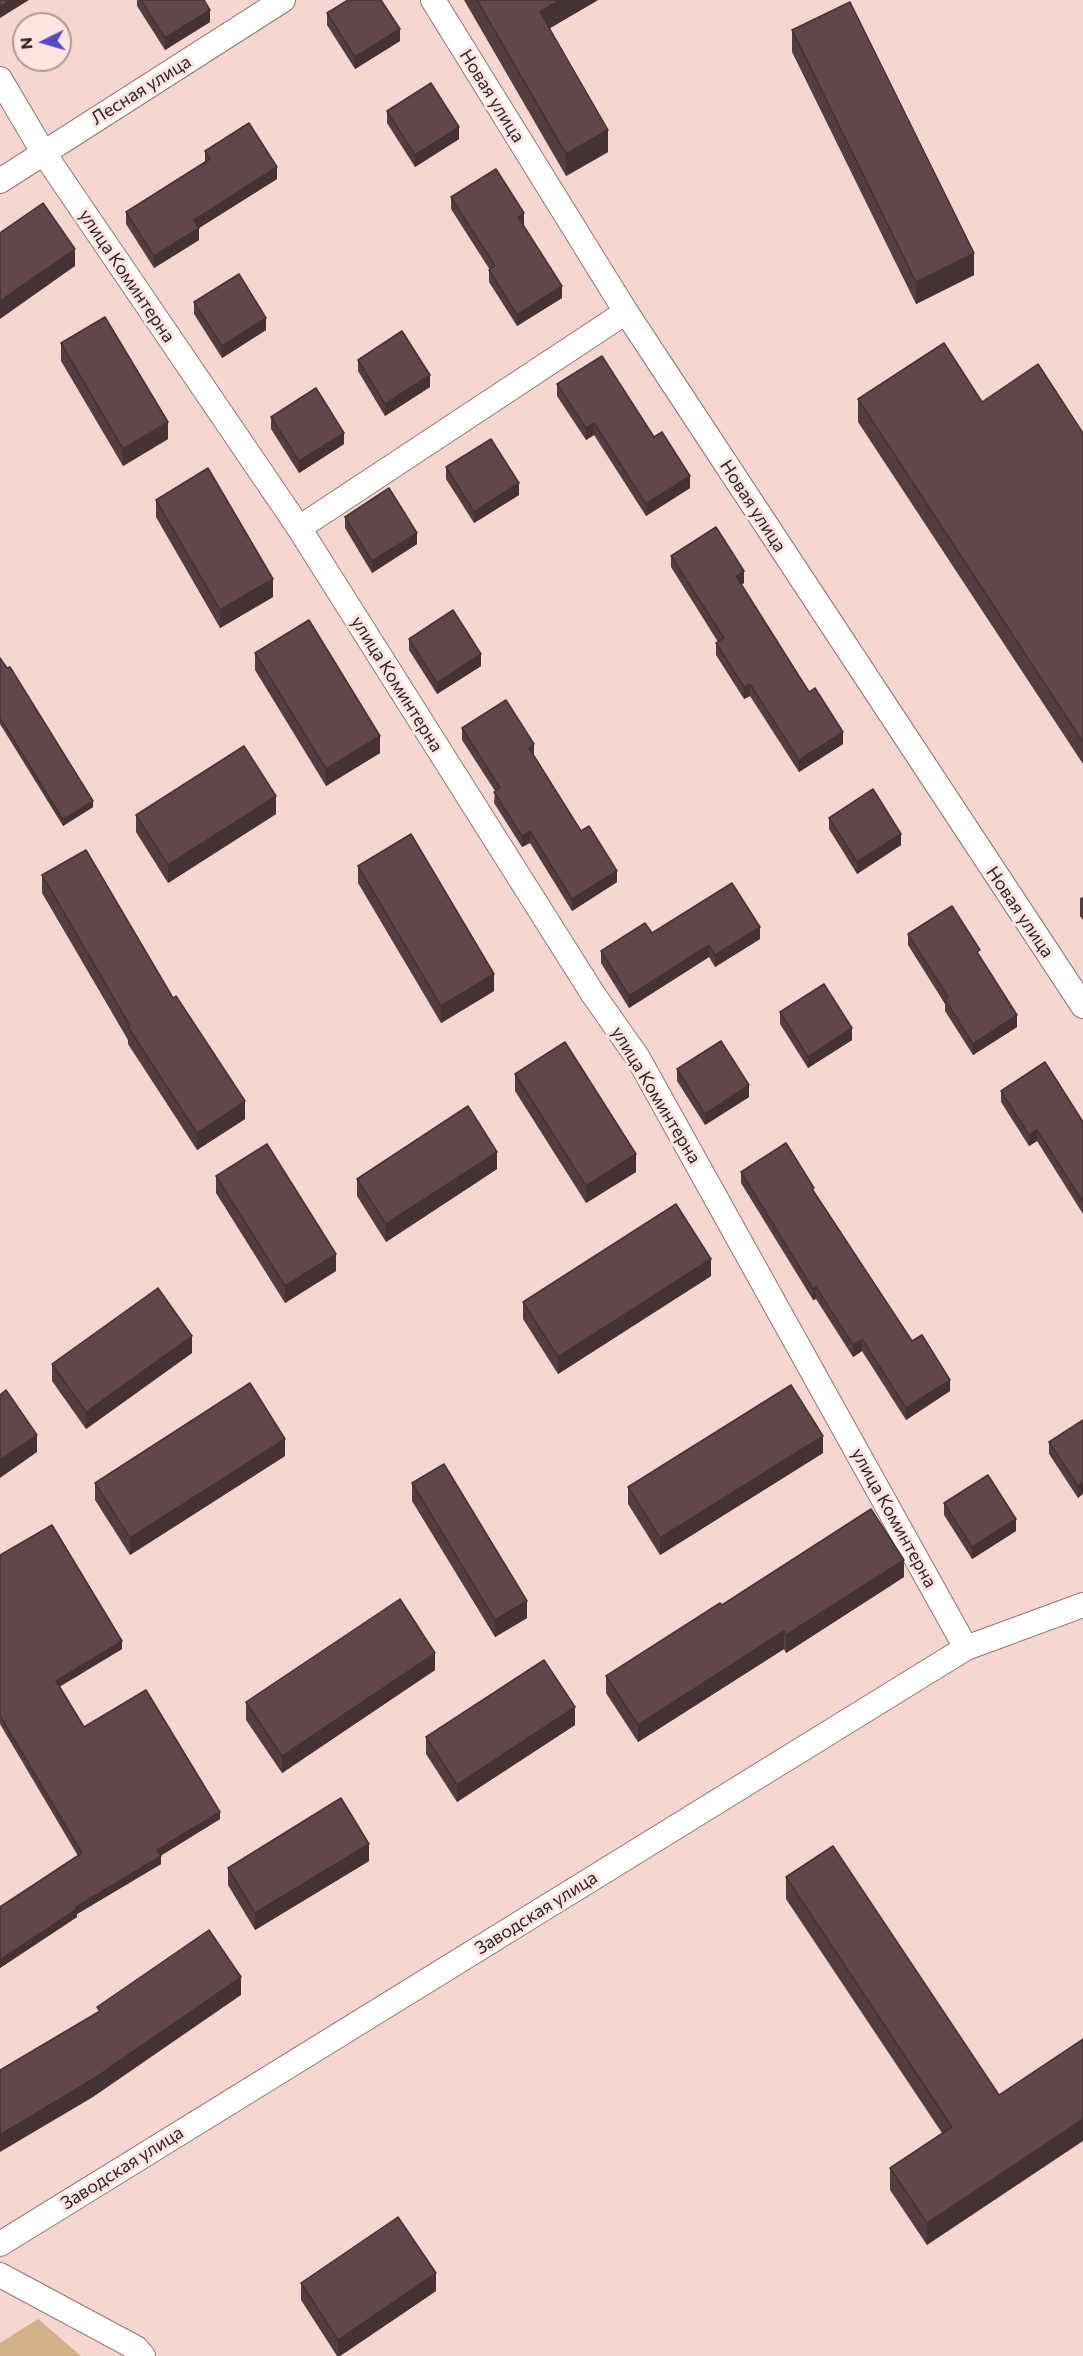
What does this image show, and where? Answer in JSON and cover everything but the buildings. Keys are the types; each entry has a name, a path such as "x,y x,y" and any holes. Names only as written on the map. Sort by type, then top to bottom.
{"street":[{"name":"Лесная улица","path":"0,181 283,0"},
{"name":"Новая улица","path":"433,0 626,312 1083,1006"},
{"name":"улица Коминтерна","path":"0,79 43,152 299,528 593,994 638,1058 966,1648"},
{"path":"299,528 626,312"},
{"name":"Заводская улица","path":"0,2244 966,1648 1083,1605"},
{"path":"0,2275 136,2348 143,2356"}],"shaded area":[{"path":"38,2319 81,2356 0,2356 0,2343"}]}
